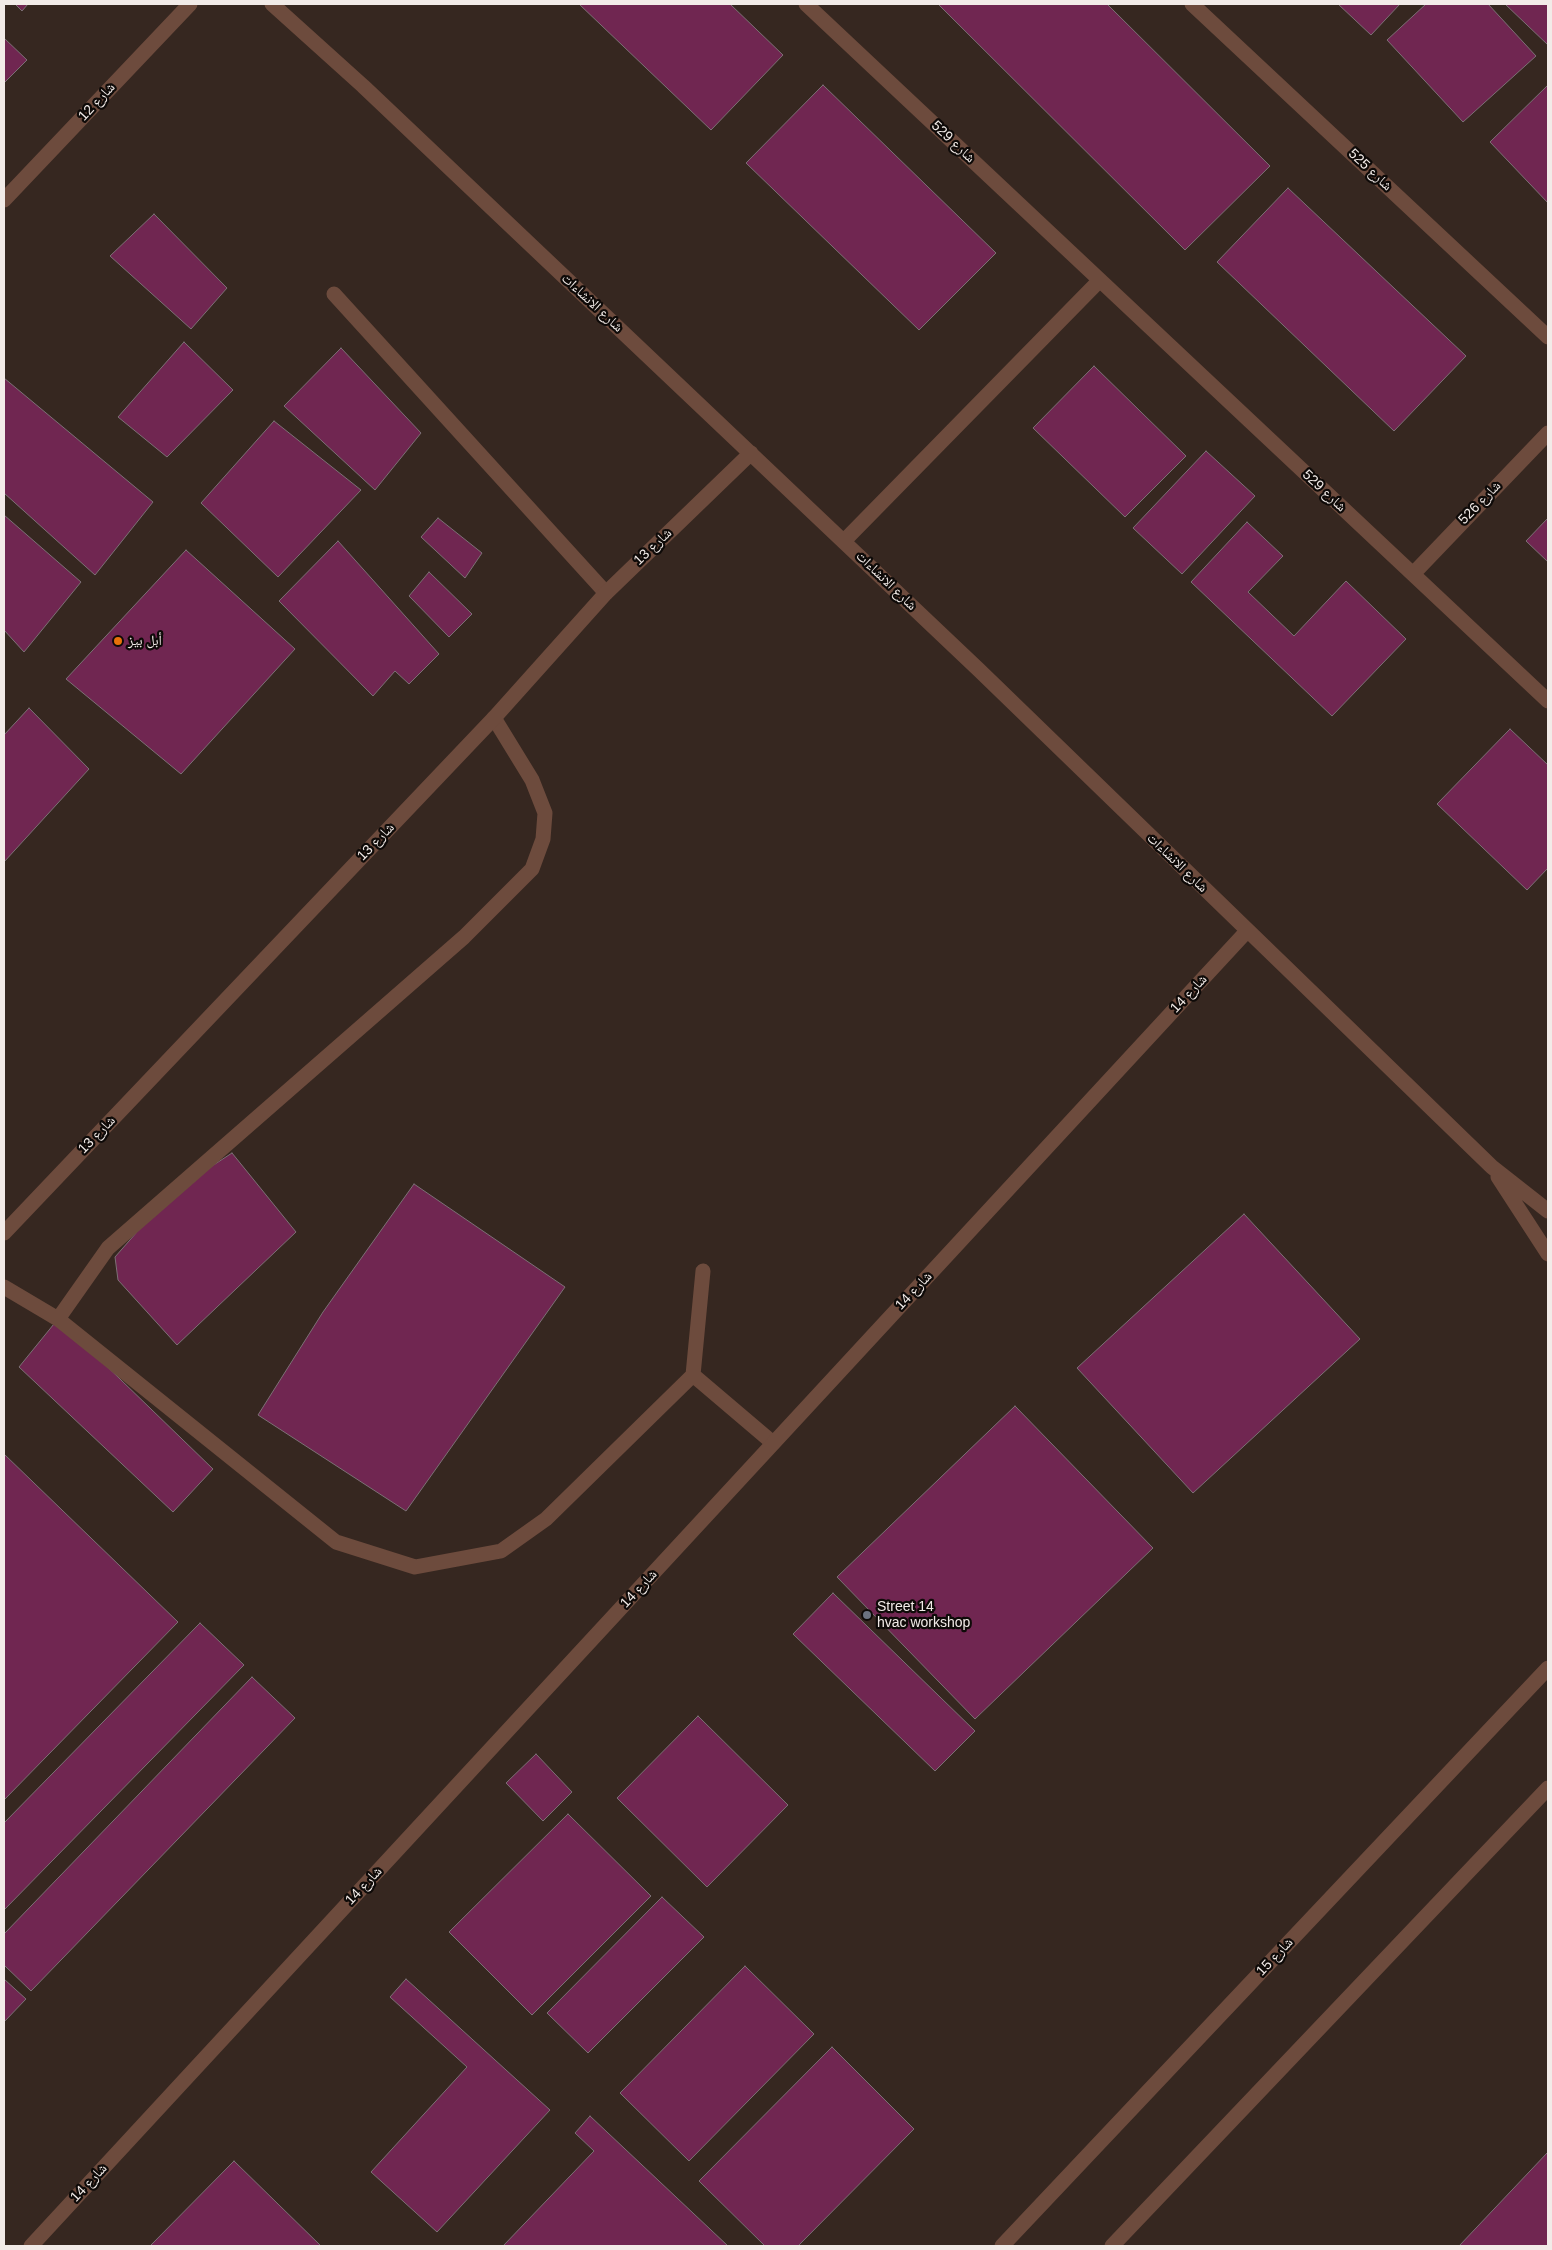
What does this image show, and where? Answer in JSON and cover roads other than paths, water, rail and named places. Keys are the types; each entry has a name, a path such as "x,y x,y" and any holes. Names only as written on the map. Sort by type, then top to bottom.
{"street":[{"name":"شارع 12","path":"4,200 190,4"},
{"name":"شارع الانشاءات","path":"272,4 363,86 844,541 1492,1167 1548,1211"},
{"name":"شارع 529","path":"806,4 1548,701"},
{"name":"شارع 525","path":"1192,4 1548,337"},
{"path":"844,541 1100,280"},
{"path":"334,294 606,593"},
{"name":"شارع 526","path":"1412,574 1548,433"},
{"name":"شارع 13","path":"4,1233 494,718 606,593 751,453"},
{"path":"58,1319 108,1248 464,937 532,869 543,839 545,814 532,780 494,718"},
{"name":"شارع 14","path":"31,2246 1247,931"},
{"name":"شارع الانشاءات","path":"1492,1167 1548,1254"},
{"path":"4,1287 58,1319 336,1542 415,1567 501,1551 546,1519 693,1375 704,1271"},
{"path":"693,1375 774,1443"},
{"name":"شارع 15","path":"1002,2246 1548,1668"},
{"path":"1112,2246 1548,1788"}],"place":[{"name":"أبل بيز","path":"118,641"},
{"name":"Street 14 hvac workshop","path":"867,1615"}]}
